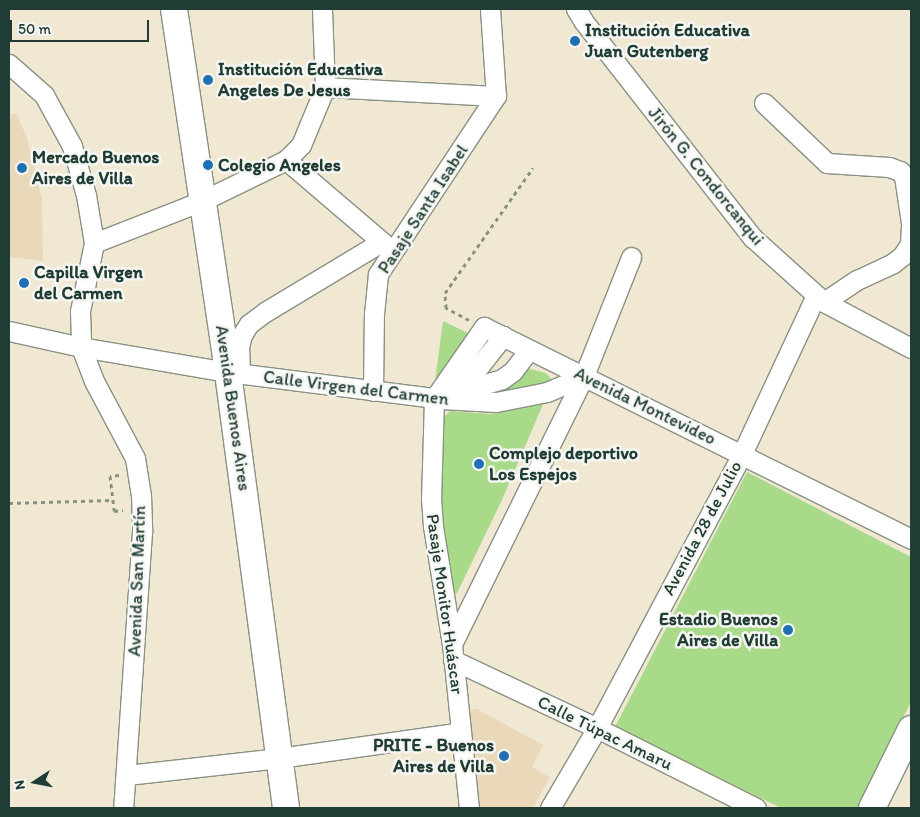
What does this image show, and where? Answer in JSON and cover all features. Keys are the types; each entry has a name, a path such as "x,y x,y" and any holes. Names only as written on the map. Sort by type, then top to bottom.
{"street":[{"name":"Avenida Buenos Aires","path":"174,9 202,201 234,373 286,808"},
{"path":"94,243 202,201 286,160 301,145 325,87 322,9"},
{"path":"325,87 496,96 490,9"},
{"name":"Jirón G. Condorcanqui","path":"576,9 584,22 753,238 820,298 911,348"},
{"name":"Avenida San Martín","path":"9,64 44,95 72,146 86,195 94,243 80,311 81,347 94,381 135,458 141,495 142,532 127,775 123,808"},
{"name":"Pasaje Santa Isabel","path":"372,391 374,314 378,274 387,247 496,96"},
{"path":"764,103 828,163 889,167 900,171 904,176 911,225 910,244 902,256 893,263 820,298"},
{"path":"234,373 242,334 249,324 265,312 387,247 286,160"},
{"path":"452,652 584,376 631,257"},
{"name":"Avenida 28 de Julio","path":"550,808 597,728 742,454 820,298"},
{"path":"434,399 484,327"},
{"name":"Avenida Montevideo","path":"484,327 911,539"},
{"name":"Calle Virgen del Carmen","path":"9,332 81,347 234,373 434,399 496,402 547,392 584,376"},
{"path":"462,387 503,336"},
{"path":"434,399 462,387 478,386 502,379 513,371 529,350"},
{"name":"Pasaje Monitor Huáscar","path":"434,399 432,507 452,652 469,808"},
{"name":"Calle Túpac Amaru","path":"452,652 756,808"},
{"path":"872,808 911,729"},
{"path":"127,775 279,758 461,732"}],"path":[{"path":"484,327 446,308 445,293 533,168"},
{"path":"9,503 112,500"}],"shaded area":[{"name":"Mercado Buenos Aires de Villa","path":"16,113 27,138 42,199 43,261 9,257 9,115"},
{"name":"PRITE - Buenos Aires de Villa","path":"477,709 543,745 532,767 550,777 533,808 476,808 465,710"}],"green space":[{"path":"443,321 472,335 435,382"},
{"path":"530,369 546,373 552,380 504,397 459,392 504,388 519,371"},
{"name":"Complejo deportivo Los Espejos","path":"544,402 501,502 457,593 452,596 440,514 441,425 444,417 450,411 490,414"},
{"name":"Estadio Buenos Aires de Villa","path":"747,472 911,557 911,702 857,808 781,808 615,727"}],"place":[{"name":"Institución Educativa Juan Gutenberg","path":"575,41"},
{"name":"Institución Educativa Angeles De Jesus","path":"208,80"},
{"name":"Colegio Angeles","path":"208,165"},
{"name":"Mercado Buenos Aires de Villa","path":"22,168"},
{"name":"Capilla Virgen del Carmen","path":"24,283"},
{"name":"Complejo deportivo Los Espejos","path":"479,464"},
{"name":"Estadio Buenos Aires de Villa","path":"788,630"},
{"name":"PRITE - Buenos Aires de Villa","path":"504,756"}]}
